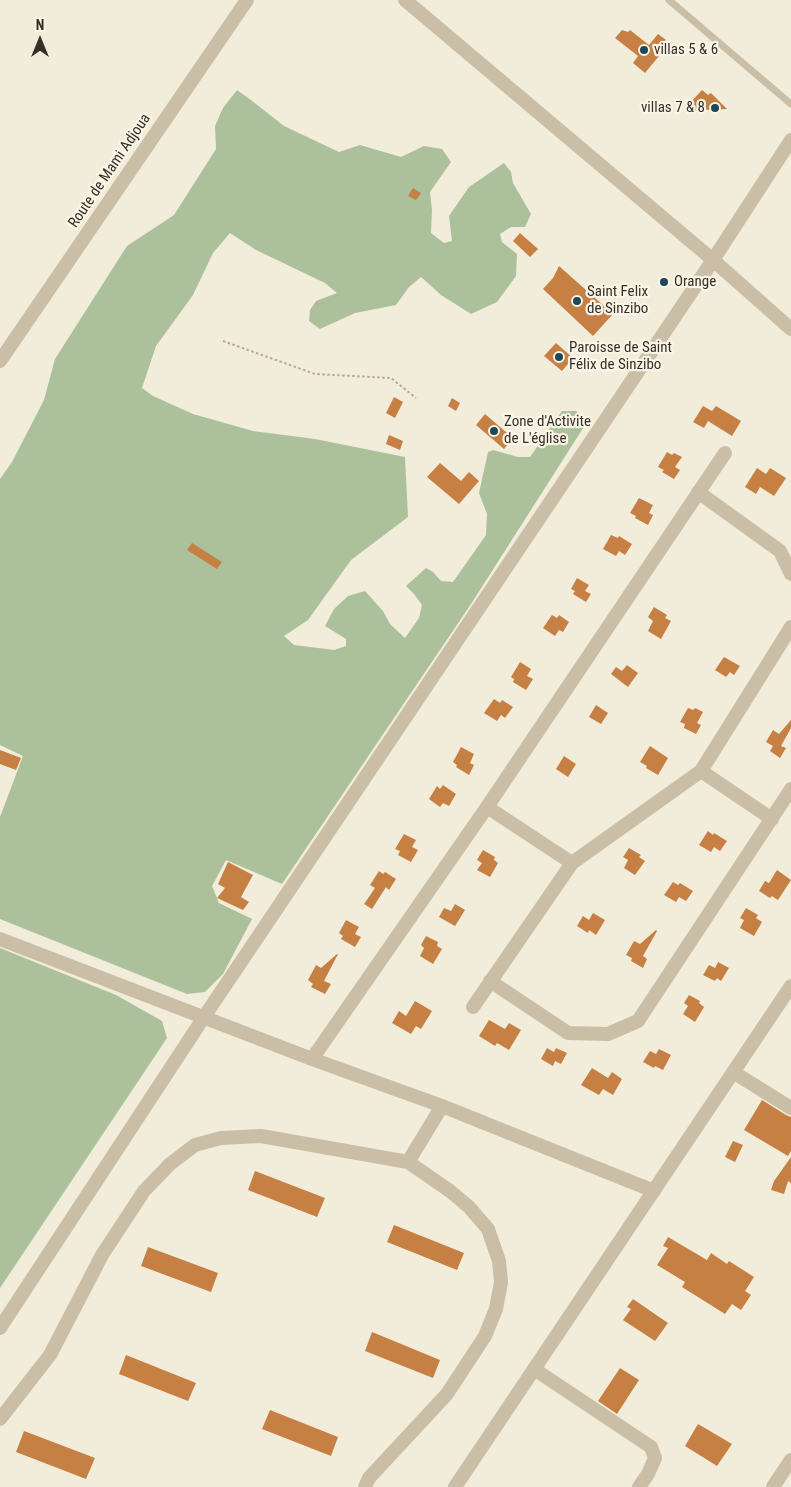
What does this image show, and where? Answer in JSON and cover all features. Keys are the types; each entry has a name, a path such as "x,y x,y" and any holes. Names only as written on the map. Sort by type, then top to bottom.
{"street":[{"name":"Route de Mami Adjoua","path":"0,361 247,0"},
{"path":"405,0 713,260 791,330"},
{"path":"0,1328 204,1017 713,260 791,140"},
{"path":"312,1059 487,807 725,453"},
{"path":"698,492 780,551 791,574"},
{"path":"473,1007 572,863 701,771 791,627"},
{"path":"701,771 772,819"},
{"path":"490,981 568,1033 608,1034 638,1021 791,789"},
{"path":"487,807 572,863"},
{"path":"0,939 312,1059 442,1106 654,1191"},
{"path":"455,1487 791,986"},
{"path":"733,1072 791,1108"},
{"path":"408,1162 442,1106"},
{"path":"0,1418 50,1356 102,1256 144,1191 170,1164 195,1145 222,1138 261,1136 408,1162 450,1191 469,1207 488,1229 499,1261 501,1282 496,1309 485,1336 447,1394 369,1478 365,1487"},
{"path":"534,1369 651,1447 655,1458 648,1474 639,1487"},
{"path":"773,1487 791,1460"}],"lane":[{"path":"669,0 791,104"}],"path":[{"path":"223,341 315,374 390,378 416,398"}],"green space":[{"path":"237,90 284,126 339,152 360,145 401,157 424,146 442,149 451,162 430,192 432,210 431,233 444,243 452,241 449,216 469,187 504,163 511,172 513,183 531,214 525,227 511,227 500,234 502,242 517,254 516,276 497,302 471,314 441,295 421,277 409,287 396,305 355,313 320,329 309,321 310,310 316,301 337,293 325,283 256,250 230,233 213,253 193,295 156,346 142,388 153,396 193,414 253,431 315,439 405,457 408,517 351,560 308,620 284,636 294,645 334,650 346,646 346,639 325,626 334,609 348,596 365,591 383,611 390,624 405,638 419,618 422,605 406,586 426,568 433,572 441,581 453,582 486,535 487,514 479,493 488,452 493,450 518,457 530,457 562,411 576,411 587,422 471,604 282,884 226,860 212,886 219,903 252,919 223,974 205,992 187,994 0,919 0,817 23,756 0,745 0,479 12,462 44,400 55,359 127,246 174,215 216,149 215,126 223,108"},
{"path":"0,948 116,995 162,1021 167,1038 0,1288"}],"building":[{"name":"villas 5 & 6","path":"622,30 628,32 630,30 649,45 658,34 666,40 656,53 659,56 645,73 633,63 638,56 615,38"},
{"name":"villas 7 & 8","path":"702,90 708,95 711,93 727,109 704,110 700,106 696,111 689,104"},
{"path":"413,188 421,193 416,200 408,196"},
{"path":"520,233 538,249 530,257 513,241"},
{"name":"Saint Felix de Sinzibo","path":"559,266 613,314 593,336 543,289 553,278"},
{"name":"Paroisse de Saint Félix de Sinzibo","path":"556,343 573,358 562,371 544,356"},
{"path":"394,397 403,402 395,418 386,413"},
{"name":"Zone d'Activite de L'église","path":"452,398 460,403 456,411 448,406"},
{"path":"703,406 712,411 716,406 741,421 732,436 708,421 704,428 693,422"},
{"name":"Zone d'Activite de L'église","path":"485,414 513,438 504,449 476,425"},
{"path":"389,435 403,441 400,450 386,444"},
{"path":"667,452 682,457 675,467 680,470 674,479 662,472 664,470 658,467"},
{"path":"440,463 461,481 469,472 479,481 459,504 427,477"},
{"path":"757,468 766,474 770,468 786,478 774,496 760,487 756,494 745,487"},
{"path":"639,498 653,505 649,513 653,515 648,525 630,513"},
{"path":"611,535 618,538 619,536 632,544 625,555 619,551 616,556 603,549"},
{"path":"192,543 222,562 217,569 187,550"},
{"path":"577,578 589,585 585,591 591,594 586,602 573,594 575,591 571,589"},
{"path":"654,607 667,615 665,618 671,621 661,639 648,631 653,621 648,617"},
{"path":"552,615 557,618 559,615 569,622 563,632 559,630 555,636 543,628"},
{"path":"724,657 740,666 734,675 730,672 726,677 715,670"},
{"path":"520,662 531,669 527,676 533,679 526,690 513,682 514,679 511,677"},
{"path":"627,665 638,673 628,687 611,674 616,667 622,671"},
{"path":"494,699 500,703 502,700 513,707 505,718 501,715 497,721 484,713"},
{"path":"596,705 608,713 601,724 589,717"},
{"path":"688,708 693,710 695,708 703,712 697,723 701,725 696,734 684,728 685,724 680,722"},
{"path":"791,720 791,728 781,746 786,748 780,758 770,751 773,746 766,742 773,730 779,734"},
{"path":"650,746 668,758 658,775 640,762"},
{"path":"461,747 474,754 470,763 474,765 469,775 456,767 457,765 453,762"},
{"path":"0,750 21,758 16,770 0,764"},
{"path":"564,756 576,764 568,777 556,769"},
{"path":"443,785 456,794 449,806 443,803 440,807 429,799 437,786 440,789"},
{"path":"708,831 727,841 720,851 714,847 711,852 699,845"},
{"path":"404,834 416,840 412,847 418,850 411,862 398,855 400,851 395,849"},
{"path":"629,848 641,855 639,857 645,861 635,875 624,868 628,860 623,857"},
{"path":"483,850 495,857 494,860 498,863 490,877 477,870 482,863 477,860"},
{"path":"228,862 253,875 241,897 249,902 243,910 217,898 225,888 218,884"},
{"path":"777,870 791,880 778,900 772,896 770,898 759,891 765,881 769,883"},
{"path":"379,871 383,874 385,872 396,879 389,890 386,887 372,909 364,904 375,888 370,885"},
{"path":"673,882 678,885 680,883 693,891 686,901 679,897 676,902 664,895"},
{"path":"455,904 465,910 455,926 439,917 444,908 451,911"},
{"path":"746,908 758,915 756,918 762,922 754,936 740,928 744,920 740,918"},
{"path":"593,913 605,920 596,935 589,930 588,933 577,926 583,916 589,920"},
{"path":"346,920 359,927 355,934 361,937 355,947 341,939 343,936 339,933"},
{"path":"656,930 643,956 647,959 643,968 631,961 632,958 626,955 634,941 640,944"},
{"path":"426,936 438,942 437,946 442,949 433,964 420,956 424,948 421,945"},
{"path":"337,954 324,981 331,984 325,994 311,987 313,984 308,980 316,965 321,968"},
{"path":"718,962 729,968 721,981 717,978 715,981 703,975 709,965 715,968"},
{"path":"689,995 700,1001 699,1003 704,1007 695,1022 683,1014 688,1006 684,1003"},
{"path":"415,1001 432,1011 421,1029 416,1026 411,1034 392,1023 399,1011 406,1016"},
{"path":"489,1020 505,1029 509,1023 521,1030 509,1050 497,1043 495,1046 479,1036"},
{"path":"547,1048 554,1052 556,1048 567,1053 561,1064 555,1061 553,1066 541,1059"},
{"path":"659,1049 671,1055 663,1070 643,1062 650,1051 656,1054"},
{"path":"592,1068 608,1078 612,1072 622,1079 613,1095 603,1089 599,1095 581,1085"},
{"path":"762,1100 791,1117 791,1151 788,1156 744,1130"},
{"path":"733,1141 743,1145 735,1162 725,1157"},
{"path":"791,1157 791,1183 788,1181 784,1194 771,1190 774,1181"},
{"path":"255,1171 325,1198 317,1217 248,1190"},
{"path":"394,1225 464,1253 457,1270 387,1242"},
{"path":"668,1237 707,1260 711,1253 727,1264 729,1261 754,1277 745,1291 751,1295 741,1310 732,1304 725,1314 682,1287 685,1282 657,1265 668,1248 663,1246"},
{"path":"148,1247 218,1273 211,1292 141,1266"},
{"path":"633,1299 668,1323 655,1341 623,1320 631,1309 627,1307"},
{"path":"372,1332 440,1360 433,1378 365,1351"},
{"path":"126,1355 196,1383 188,1401 119,1374"},
{"path":"620,1368 639,1380 617,1414 598,1401"},
{"path":"270,1410 338,1437 331,1456 262,1429"},
{"path":"698,1424 732,1444 717,1466 685,1446"},
{"path":"24,1431 95,1458 86,1479 16,1452"}],"place":[{"name":"villas 5 & 6","path":"644,50"},
{"name":"villas 7 & 8","path":"715,108"},
{"name":"Orange","path":"664,282"},
{"name":"Saint Felix de Sinzibo","path":"577,301"},
{"name":"Paroisse de Saint Félix de Sinzibo","path":"559,357"},
{"name":"Zone d'Activite de L'église","path":"494,431"}]}
